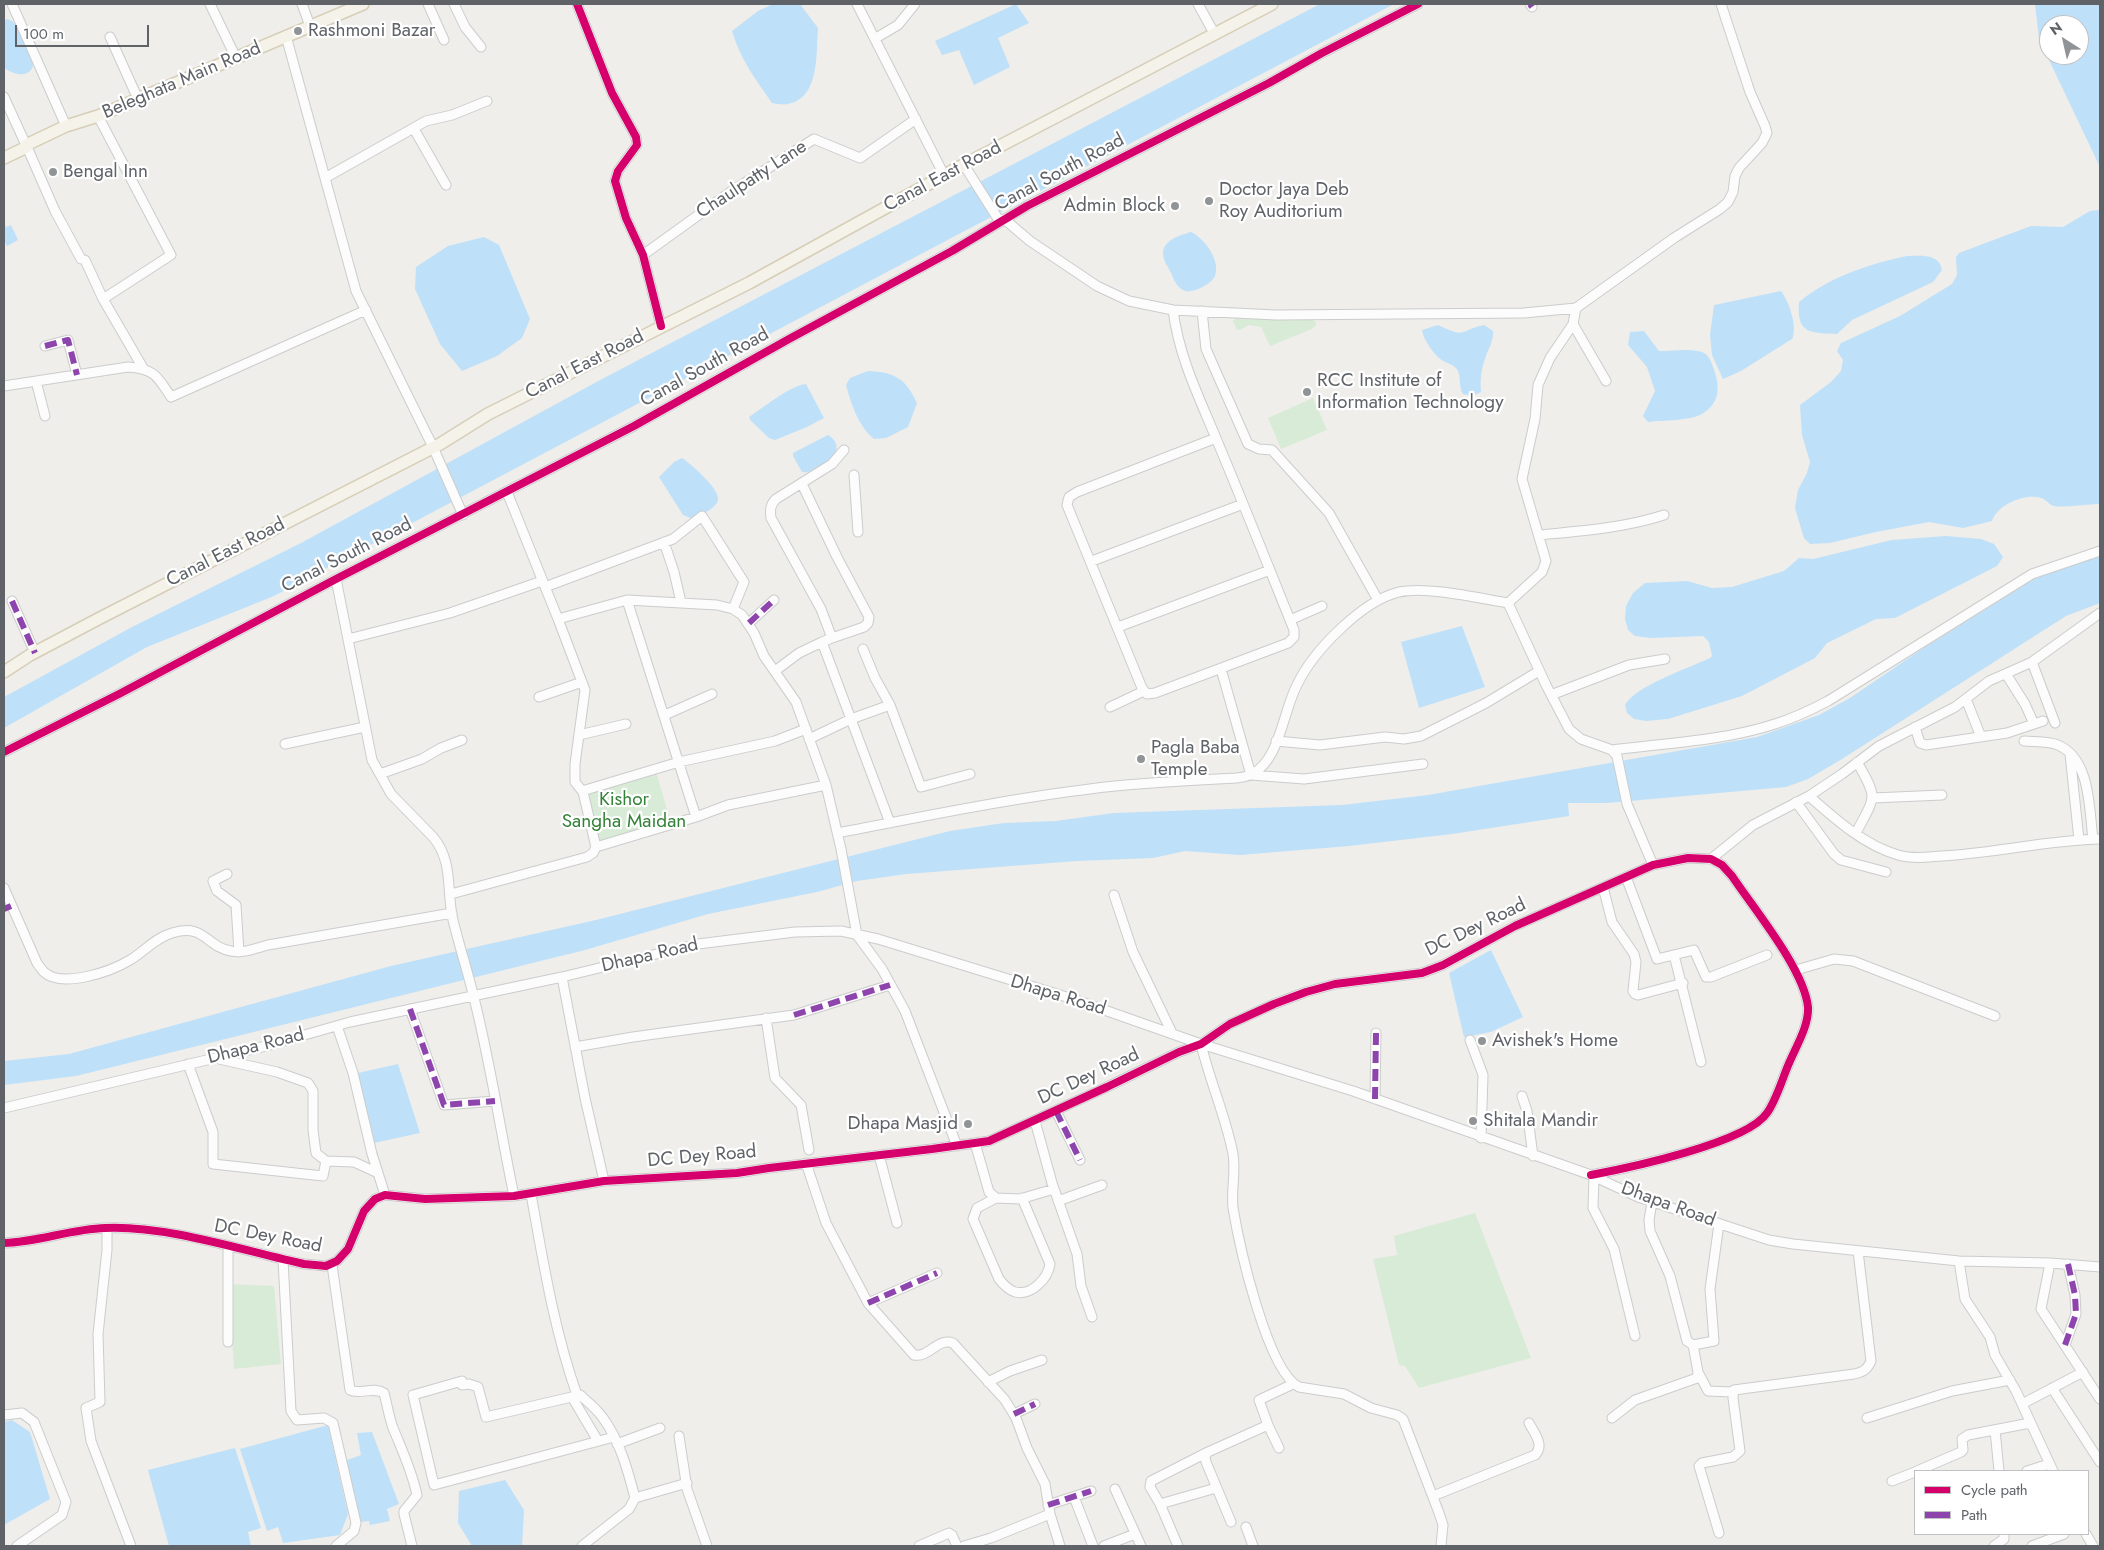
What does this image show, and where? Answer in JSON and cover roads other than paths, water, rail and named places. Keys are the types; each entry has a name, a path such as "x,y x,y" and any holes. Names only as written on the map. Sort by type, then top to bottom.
{"main road":[{"name":"Beleghata Main Road","path":"4,158 66,126 138,100 363,4"},
{"name":"Canal East Road","path":"4,672 35,653 433,447 488,414 749,283 944,175 967,169 1214,33 1272,4"}],"street":[{"path":"12,4 66,126"},
{"path":"210,4 236,58"},
{"path":"302,4 310,26"},
{"path":"428,4 444,40"},
{"path":"454,4 465,27 482,47"},
{"path":"577,4 612,93 636,137 636,146 618,171 615,181 626,218 643,255 661,326"},
{"path":"857,4 876,38 944,175"},
{"path":"876,38 898,25 915,4"},
{"path":"1198,4 1214,33"},
{"name":"Canal South Road","path":"4,752 634,426 952,251 1000,219 1418,4"},
{"path":"967,169 1000,219 1097,286 1129,301 1173,310 1276,315 1515,313 1576,308 1728,202 1733,192 1735,176 1739,168 1762,143 1767,133 1750,92 1722,4"},
{"path":"286,36 356,291 433,447 463,516"},
{"path":"110,37 138,100"},
{"path":"4,97 55,211 81,259 86,260 103,299 143,368"},
{"path":"325,178 426,121 452,115 487,101"},
{"path":"98,116 171,255 103,299"},
{"name":"Chaulpatty Lane","path":"643,255 729,193 814,139 860,158 916,119"},
{"path":"414,129 446,185"},
{"path":"1508,603 1542,572 1546,562 1522,479 1535,419 1538,385 1550,358 1574,324 1576,308"},
{"path":"4,386 128,367 143,368 156,376 171,397 366,310"},
{"path":"1173,310 1177,340 1184,361 1216,438 1270,570 1294,630 1294,637 1288,643 1221,669 1155,694 1147,694 1144,691 1092,561 1067,505 1069,497 1076,492 1216,438"},
{"path":"1202,311 1206,349 1248,444 1259,449 1272,450 1279,455 1320,502 1339,529 1378,600"},
{"path":"1574,324 1606,381"},
{"path":"45,346 68,340 77,375"},
{"path":"36,381 45,416"},
{"path":"832,638 821,609 771,518 770,511 772,504 776,500 832,464 844,450"},
{"path":"854,475 858,532"},
{"path":"775,671 799,653 868,624 869,617 837,557 802,484"},
{"path":"451,894 587,857 593,853 596,847 582,791 575,782 585,690 507,492"},
{"path":"1092,561 1243,504"},
{"path":"1539,535 1619,526 1664,515"},
{"path":"348,639 490,601 664,542 672,539 702,516 744,582 733,609"},
{"path":"664,542 681,602"},
{"path":"1508,603 1539,671 1569,729 1581,739 1615,753 1730,735 1768,726 1801,715 1841,693 2032,574 2100,551"},
{"path":"1118,628 1270,570"},
{"path":"336,579 372,760 391,794 438,843 444,858 451,894 452,916 474,995 514,1196"},
{"path":"1251,775 1262,767 1271,755 1297,684 1307,668 1340,628 1378,600 1399,592 1421,590 1508,603"},
{"path":"558,619 627,600 717,605 733,609 742,615 749,624 764,656 796,702 826,785 838,834 857,935 882,969 905,1011 957,1146"},
{"path":"627,600 696,817"},
{"path":"749,624 774,600"},
{"path":"12,601 35,653"},
{"path":"1290,620 1322,606"},
{"path":"1635,1336 1614,1248 1593,1208 1592,1176 1706,1146 1753,1127 1767,1113 1805,1028 1808,1008 1796,970 1732,876 1722,865 1711,859 1753,825 1809,796 1879,746 1966,699 1989,681 2032,662 2100,614"},
{"path":"822,642 890,823"},
{"path":"863,649 875,678 890,705 921,787 970,774"},
{"path":"1551,695 1629,665 1665,659"},
{"path":"2032,662 2054,723"},
{"path":"1221,669 1251,775"},
{"path":"1276,741 1320,745 1385,737 1412,739 1486,703 1539,671"},
{"path":"1915,728 1922,745 2007,733 2038,722 2006,674"},
{"path":"539,697 582,682"},
{"path":"1110,706 1144,691"},
{"path":"665,715 712,694"},
{"path":"1966,699 1981,737"},
{"path":"809,739 851,719 890,705"},
{"path":"579,735 626,724"},
{"path":"285,744 365,727"},
{"path":"582,791 679,762 775,741 806,729"},
{"path":"380,774 422,759 462,740"},
{"path":"1809,796 1856,833 1886,850 1914,857 1979,853 2096,839 2081,769 2070,754 2059,746 2024,741"},
{"path":"1615,753 1628,804 1653,865"},
{"path":"2070,754 2078,840"},
{"path":"1856,833 1873,798 1871,786 1857,762"},
{"path":"838,834 973,807 1114,786 1237,778 1251,775 1304,779 1423,764"},
{"path":"596,847 696,817 728,805 826,785"},
{"path":"1873,798 1942,795"},
{"path":"1796,802 1834,854 1841,860 1886,872"},
{"name":"DC Dey Road","path":"4,1243 75,1231 107,1228 157,1231 283,1260 326,1266 337,1261 348,1249 364,1211 375,1198 385,1195 425,1199 514,1196 604,1180 737,1173 989,1141 1179,1052 1201,1044 1230,1024 1306,992 1336,984 1422,973 1443,965 1493,936 1653,865 1688,858 1711,859"},
{"path":"228,874 213,881 217,891 236,905 239,952"},
{"path":"1626,877 1657,959 1694,950 1706,977 1711,977 1767,955"},
{"path":"1603,887 1612,922 1634,954 1636,962 1633,991 1635,994 1638,995 1683,983"},
{"path":"4,888 8,907 37,963 44,973 59,979 75,979 106,972 133,958 153,941 172,933 184,931 199,932 220,948 239,952 277,943 452,916"},
{"path":"1114,896 1133,952 1172,1033"},
{"name":"Dhapa Road","path":"4,1108 215,1058 337,1026 562,977 698,944 795,932 840,931 878,939 1073,999 1201,1044 1375,1099 1592,1176 1652,1202 1769,1240 1959,1261 2050,1263 2100,1268"},
{"path":"1674,955 1683,983 1701,1062"},
{"path":"1796,970 1834,959 1853,961 1995,1016"},
{"path":"562,977 585,1098 604,1180"},
{"path":"576,1047 794,1015 890,985"},
{"path":"410,1009 444,1105 495,1101"},
{"path":"766,1018 775,1078 801,1105 809,1150"},
{"path":"337,1026 354,1073 372,1154 385,1195"},
{"path":"1375,1099 1376,1033"},
{"path":"1470,1040 1483,1074 1481,1138"},
{"path":"1201,1044 1233,1157 1233,1207 1258,1315 1281,1368 1293,1384 1306,1389 1344,1394 1371,1408 1397,1415 1403,1419 1443,1526 1441,1546"},
{"path":"215,1058 277,1072 308,1083 313,1091 313,1130 316,1153 326,1161 354,1162 378,1174"},
{"path":"188,1064 213,1132 213,1164 323,1176 326,1161"},
{"path":"1522,1096 1527,1111 1533,1156"},
{"path":"1056,1111 1080,1160"},
{"path":"1035,1121 1054,1189 1077,1254 1081,1286 1092,1317"},
{"path":"975,1143 989,1192 996,1198"},
{"path":"879,1155 897,1223"},
{"path":"806,1163 826,1223 868,1303 914,1355 922,1355 942,1342 953,1343 1005,1400 1014,1414 1027,1448 1045,1484 1049,1509 1060,1546"},
{"path":"1058,1201 1102,1185"},
{"path":"1022,1198 1050,1264 1048,1274 1041,1283 1026,1291 1015,1292 1004,1286 999,1279 973,1220 978,1208 996,1198 1022,1198 1054,1189"},
{"path":"531,1194 541,1252 565,1360 576,1396 598,1441"},
{"path":"1652,1202 1649,1220 1650,1231 1670,1276 1687,1341 1693,1345 1714,1341 1710,1289 1719,1224"},
{"path":"107,1228 107,1250 98,1334 100,1402 86,1408 91,1440 131,1546"},
{"path":"228,1247 228,1342"},
{"path":"1693,1345 1698,1372 1708,1391 1732,1392 1739,1388 1862,1372 1868,1368 1871,1361 1858,1251"},
{"path":"283,1260 291,1411 297,1420 324,1418 334,1423 356,1523 354,1531 336,1546"},
{"path":"1959,1261 1965,1300 1984,1327 1995,1354 2022,1404 2051,1467 2033,1470"},
{"path":"2050,1263 2042,1309 2100,1399"},
{"path":"332,1264 350,1390 354,1392 373,1389 384,1393 392,1426 406,1455 415,1483 417,1495 404,1511 412,1546"},
{"path":"2065,1345 2076,1314 2075,1295 2068,1264"},
{"path":"868,1303 937,1273"},
{"path":"988,1382 1016,1368 1042,1360"},
{"path":"1612,1418 1635,1400 1697,1378 1698,1372"},
{"path":"2022,1404 2083,1372"},
{"path":"576,1396 486,1417 478,1387 462,1385 462,1380 413,1396 434,1485 598,1441 616,1441 660,1428"},
{"path":"1867,1418 1952,1391 2010,1380"},
{"path":"1279,1448 1268,1426 1259,1400 1293,1384"},
{"path":"2052,1388 2100,1462"},
{"path":"1719,1533 1699,1466 1702,1463 1733,1457 1740,1451 1732,1392"},
{"path":"576,1396 602,1417 616,1441 635,1498"},
{"path":"1014,1414 1035,1404"},
{"path":"4,1415 22,1413 34,1422 66,1502 62,1515 17,1546"},
{"path":"1433,1496 1535,1455 1540,1450 1540,1445 1529,1423"},
{"path":"1921,1470 1962,1452 1964,1437 2030,1423"},
{"path":"1178,1546 1160,1504 1150,1487 1151,1481 1208,1452 1268,1426"},
{"path":"1995,1430 1999,1470"},
{"path":"679,1436 687,1489 707,1546"},
{"path":"1208,1452 1205,1456 1206,1462 1231,1522"},
{"path":"1892,1481 1914,1473"},
{"path":"582,1546 629,1509 635,1498 687,1483"},
{"path":"1160,1504 1216,1488"},
{"path":"1115,1489 1141,1546"},
{"path":"964,1546 991,1538 1074,1497 1092,1491"},
{"path":"1074,1497 1092,1546"},
{"path":"1246,1526 1253,1546"},
{"path":"919,1546 949,1533 952,1535 957,1546"},
{"path":"1104,1546 1135,1534"},
{"path":"1994,1546 2004,1539 2004,1535"},
{"path":"2037,1545 2062,1535"},
{"path":"2087,1535 2093,1546"}],"water":[{"path":"773,4 800,4 818,28 816,61 811,84 806,93 798,100 786,104 772,103 744,60 732,31 758,11"},
{"path":"1016,4 1029,23 998,38 1010,67 974,85 959,50 942,55 935,41"},
{"path":"1320,4 1394,4 274,596 147,647 4,728 4,697 132,627 301,543 602,379"},
{"path":"2035,4 2100,4 2100,167 2051,65 2089,65 2089,15 2039,15 2039,39"},
{"path":"7,19 17,26 28,47 33,67 27,73 20,74 4,68 4,21"},
{"path":"2100,210 2100,504 2057,506 2041,498 2027,497 2005,505 1992,521 1963,528 1929,522 1830,543 1810,544 1804,538 1795,508 1798,490 1807,473 1810,462 1802,435 1800,405 1831,382 1841,371 1843,360 1837,351 1841,343 1900,316 1952,284 1957,275 1956,257 1959,253 2031,226 2063,227 2090,211"},
{"path":"4,223 6,227 11,225 18,240 7,246 4,240"},
{"path":"1191,232 1201,239 1210,250 1216,263 1216,270 1215,276 1210,282 1196,290 1187,291 1181,289 1176,283 1165,262 1163,253 1169,241"},
{"path":"484,237 499,245 530,319 522,338 497,356 462,371 440,344 415,289 416,267 448,246"},
{"path":"1907,256 1933,258 1942,270 1933,282 1852,320 1837,334 1813,332 1803,326 1800,320 1799,302 1811,293 1823,285 1864,267"},
{"path":"1781,291 1792,315 1794,334 1792,339 1741,371 1723,379 1712,355 1710,335 1714,305"},
{"path":"1438,325 1459,333 1484,325 1493,331 1492,342 1482,371 1481,392 1472,396 1463,394 1456,368 1439,358 1429,346 1422,330"},
{"path":"1644,331 1659,351 1691,350 1702,352 1708,356 1718,387 1716,399 1708,410 1697,416 1676,420 1648,422 1643,416 1655,391 1647,367 1628,345 1630,332"},
{"path":"868,371 886,373 898,378 908,388 917,403 908,427 886,438 874,439 864,428 853,407 846,385 850,378"},
{"path":"806,384 824,418 775,440 769,438 751,421 749,417 776,398"},
{"path":"828,435 835,442 837,447 836,453 821,467 812,471 802,472 793,453"},
{"path":"682,458 710,483 718,500 714,506 693,519 683,515 659,477 674,462"},
{"path":"1946,536 1981,539 1994,544 2003,557 1997,566 1895,618 1876,619 1827,643 1815,658 1742,696 1668,719 1646,721 1634,719 1627,713 1625,705 1640,691 1663,678 1712,656 1709,642 1703,636 1651,638 1635,636 1628,630 1625,619 1626,606 1633,593 1645,583 1687,581 1712,588 1732,587 1784,571 1799,558 1813,559 1892,540"},
{"path":"2100,554 2100,603 2066,616 1842,759 1808,779 1786,787 1607,803 1568,803 1569,816 1452,834 1349,846 1240,855 1185,851 1153,858 1077,861 906,874 857,881 817,892 708,914 585,950 76,1076 4,1085 4,1061 69,1054 391,966 596,920 950,831 1004,823 1056,821 1114,813 1342,805 1428,795 1757,737 1819,715 1850,698 1922,649 2042,574"},
{"path":"1462,626 1485,687 1419,708 1401,642"},
{"path":"1491,950 1523,1017 1491,1032 1464,1037 1449,973"},
{"path":"398,1064 420,1133 374,1143 358,1073"},
{"path":"12,1420 30,1432 50,1499 4,1525 4,1422"},
{"path":"328,1425 348,1514 340,1535 283,1543 278,1527 267,1531 240,1449"},
{"path":"372,1432 399,1504 387,1509 390,1521 370,1525 369,1521 359,1522 344,1461 361,1455 357,1433"},
{"path":"235,1448 261,1528 248,1532 251,1546 169,1546 148,1470"},
{"path":"505,1480 524,1510 522,1546 472,1546 458,1523 459,1491"}],"place":[{"name":"Rashmoni Bazar","path":"298,31"},
{"name":"Bengal Inn","path":"53,172"},
{"name":"Doctor Jaya Deb Roy Auditorium","path":"1209,201"},
{"name":"Admin Block","path":"1175,206"},
{"name":"RCC Institute of Information Technology","path":"1307,392"},
{"name":"Pagla Baba Temple","path":"1141,759"},
{"name":"Avishek's Home","path":"1482,1041"},
{"name":"Shitala Mandir","path":"1473,1121"},
{"name":"Dhapa Masjid","path":"968,1124"}],"park label":[{"name":"Kishor Sangha Maidan","path":"624,811"}]}
